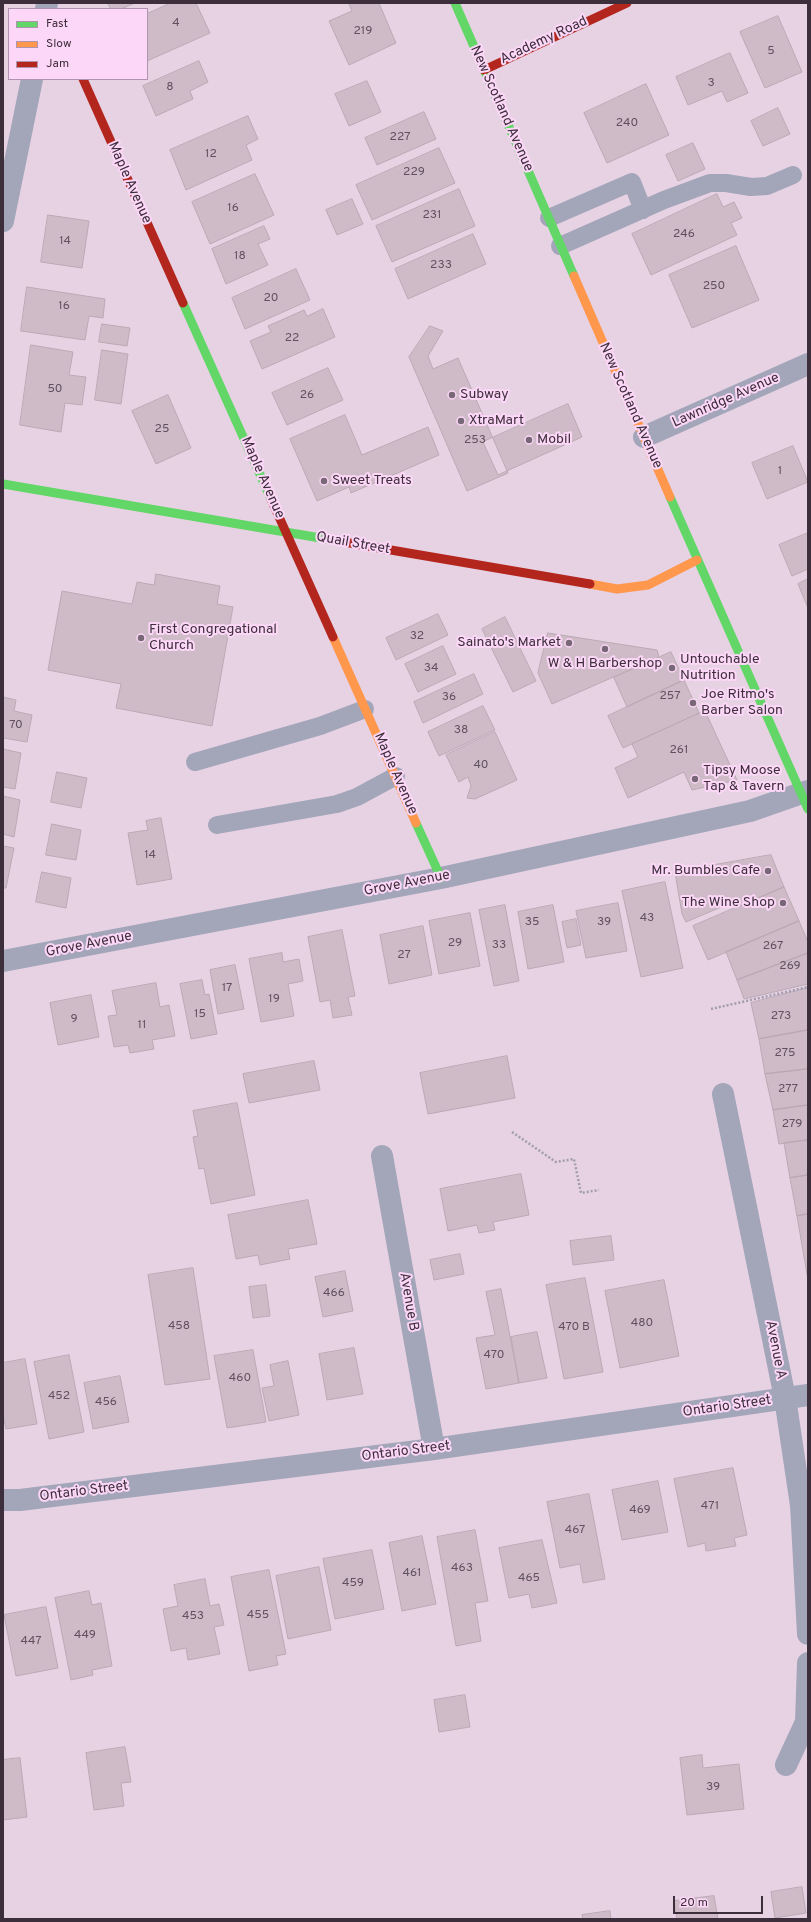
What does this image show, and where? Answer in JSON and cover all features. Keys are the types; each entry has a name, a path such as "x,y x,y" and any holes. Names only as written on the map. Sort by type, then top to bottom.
{"street":[{"name":"New Scotland Avenue","path":"455,3 698,560 806,798"},
{"name":"Academy Road","path":"484,70 627,3"},
{"path":"3,221 32,80"},
{"name":"Maple Avenue","path":"83,80 441,878"},
{"name":"Lawnridge Avenue","path":"644,437 808,364"},
{"name":"Quail Street","path":"3,484 617,589 648,585 698,560"},
{"name":"Grove Avenue","path":"3,961 441,878 806,798"},
{"name":"Avenue A","path":"723,1094 803,1480 801,1505 808,1634"},
{"name":"Avenue B","path":"382,1156 434,1449"},
{"name":"Ontario Street","path":"3,1500 20,1500 434,1449 808,1395"},
{"path":"786,1765 806,1722 808,1663"}],"lane":[{"path":"560,246 710,183 726,182 751,187 767,186 793,175"},
{"path":"549,218 632,182 643,210"},
{"path":"195,762 320,726 365,709"},
{"path":"217,825 337,804 357,797 396,776"}],"path":[{"path":"711,1009 808,987"},
{"path":"512,1132 556,1162 574,1159 580,1193 599,1190"}],"building":[{"path":"108,3 135,3 123,8 110,8"},
{"path":"171,3 196,3 210,33 148,61 148,14"},
{"path":"379,3 396,43 349,65 329,21 352,11 349,4"},
{"path":"778,16 802,72 765,88 740,32"},
{"path":"730,53 748,93 727,102 722,91 688,105 676,77"},
{"path":"199,61 208,82 190,91 193,99 156,116 143,86"},
{"path":"367,81 381,112 349,126 335,94"},
{"path":"646,84 669,135 607,163 584,113"},
{"path":"778,108 790,134 763,146 751,121"},
{"path":"424,112 436,139 377,165 365,138"},
{"path":"248,116 258,139 246,145 252,160 186,190 170,150"},
{"path":"693,143 705,169 678,181 666,155"},
{"path":"439,148 455,183 372,220 356,185"},
{"path":"255,174 274,215 210,244 192,202"},
{"path":"459,189 475,226 392,262 376,226"},
{"path":"717,194 723,207 734,202 742,218 731,223 737,235 651,275 632,234"},
{"path":"352,199 363,224 337,235 326,210"},
{"path":"48,215 89,221 82,268 41,262"},
{"path":"264,226 270,239 258,244 268,265 226,284 212,249"},
{"path":"473,234 486,264 408,299 395,269"},
{"path":"736,246 759,300 692,328 669,275"},
{"path":"296,269 310,300 245,329 232,298"},
{"path":"27,287 105,299 103,318 89,316 85,340 21,331"},
{"path":"323,309 335,337 262,369 250,341 271,332 268,326 304,310 307,316"},
{"path":"102,324 130,328 127,346 99,342"},
{"name":"XtraMart","path":"430,326 443,331 428,356 433,369 458,358 508,473 467,491 409,357"},
{"path":"31,345 73,352 69,375 86,377 82,405 65,403 61,432 20,425"},
{"path":"102,350 128,354 121,404 95,400"},
{"path":"328,368 343,400 287,425 272,393"},
{"path":"168,395 191,448 156,464 132,411"},
{"path":"568,404 582,437 498,475 483,442"},
{"path":"345,415 362,455 428,427 439,455 351,493 349,487 317,501 290,439"},
{"path":"793,446 808,482 767,499 752,463"},
{"path":"808,533 808,569 792,576 779,545"},
{"name":"First Congregational Church","path":"156,574 220,586 217,604 233,607 212,726 116,708 121,684 48,670 62,591 132,604 137,582 154,585"},
{"path":"808,579 808,608 798,584"},
{"path":"438,614 448,635 396,660 386,638"},
{"path":"505,617 536,681 513,692 482,629"},
{"path":"548,633 657,650 659,657 552,704 538,673"},
{"path":"443,646 456,674 418,692 405,664"},
{"path":"671,652 684,680 627,707 614,678"},
{"path":"474,674 483,694 423,723 414,702"},
{"path":"684,680 699,713 623,748 608,716"},
{"path":"3,697 16,700 14,711 32,715 27,742 3,738"},
{"path":"483,706 495,730 439,756 428,732"},
{"path":"705,711 737,780 692,790 684,772 628,798 615,768 638,757 632,744"},
{"path":"495,732 517,780 475,799 467,798 471,786 468,777 459,782 446,755"},
{"path":"3,749 21,753 15,789 3,787"},
{"path":"57,772 87,778 81,808 51,802"},
{"path":"3,796 20,800 14,837 3,834"},
{"path":"161,818 172,879 137,885 128,833 148,830 146,821"},
{"path":"52,824 81,830 76,860 46,855"},
{"path":"3,846 14,848 6,888 3,888"},
{"path":"771,855 784,887 736,908 733,902 686,922 682,914 675,872"},
{"path":"42,872 71,878 66,908 36,902"},
{"path":"665,882 683,968 641,977 622,891"},
{"path":"784,887 799,921 708,960 693,926"},
{"path":"618,903 627,951 586,958 576,911"},
{"path":"505,905 519,981 494,986 479,910"},
{"path":"553,905 564,962 528,969 518,912"},
{"path":"470,913 480,966 439,974 429,921"},
{"path":"576,919 581,945 567,948 562,922"},
{"path":"799,921 808,942 808,953 737,980 726,952"},
{"path":"423,926 432,975 389,984 380,935"},
{"path":"342,930 355,996 348,997 352,1015 333,1018 330,1000 320,1002 308,937"},
{"path":"282,953 283,962 299,959 303,981 288,984 294,1016 261,1022 249,959"},
{"path":"808,953 808,984 744,999 737,980"},
{"path":"235,965 244,1009 218,1014 210,970"},
{"path":"202,980 205,995 209,994 217,1034 191,1039 180,984"},
{"path":"156,983 160,1007 169,1005 175,1036 152,1040 154,1049 130,1053 128,1045 114,1047 108,1016 117,1015 112,991"},
{"path":"808,988 808,1030 759,1039 751,1003"},
{"path":"91,995 99,1037 58,1045 50,1003"},
{"path":"808,1030 808,1069 765,1074 759,1039"},
{"path":"507,1056 515,1098 428,1114 420,1073"},
{"path":"314,1061 320,1090 249,1103 243,1074"},
{"path":"808,1069 808,1105 773,1110 765,1074"},
{"path":"237,1103 255,1195 211,1204 204,1168 199,1169 193,1137 198,1136 193,1111"},
{"path":"808,1105 808,1140 779,1144 773,1110"},
{"path":"808,1140 808,1175 790,1178 784,1143"},
{"path":"521,1174 529,1215 493,1222 495,1230 479,1233 477,1225 448,1231 440,1189"},
{"path":"808,1175 808,1214 797,1216 790,1178"},
{"path":"308,1200 317,1244 288,1249 290,1259 260,1265 258,1255 236,1259 228,1215"},
{"path":"808,1214 808,1280 797,1216"},
{"path":"611,1236 614,1260 573,1265 570,1241"},
{"path":"460,1254 464,1274 434,1280 430,1260"},
{"path":"193,1268 210,1379 165,1385 148,1275"},
{"path":"345,1271 353,1311 323,1317 315,1277"},
{"path":"585,1278 603,1372 564,1379 546,1285"},
{"path":"664,1280 679,1356 620,1368 605,1291"},
{"path":"266,1285 270,1316 253,1318 249,1287"},
{"path":"501,1289 519,1383 486,1389 476,1338 495,1335 486,1292"},
{"path":"537,1332 547,1378 519,1383 511,1337"},
{"path":"354,1348 363,1394 327,1400 319,1354"},
{"path":"253,1350 266,1422 227,1428 214,1356"},
{"path":"69,1355 84,1432 49,1439 34,1362"},
{"path":"25,1359 37,1424 6,1429 3,1415 3,1363"},
{"path":"288,1361 299,1415 269,1421 262,1388 274,1386 270,1365"},
{"path":"120,1376 129,1422 93,1429 84,1383"},
{"path":"733,1468 747,1535 734,1538 736,1546 706,1551 705,1543 688,1547 674,1479"},
{"path":"658,1481 668,1532 622,1540 612,1490"},
{"path":"589,1494 605,1579 583,1583 580,1564 560,1568 547,1502"},
{"path":"475,1530 488,1601 475,1603 481,1641 456,1646 437,1537"},
{"path":"422,1536 436,1604 402,1611 389,1543"},
{"path":"542,1540 557,1603 532,1608 529,1594 509,1598 499,1548"},
{"path":"372,1550 384,1609 335,1619 323,1559"},
{"path":"319,1567 331,1630 288,1639 276,1576"},
{"path":"269,1570 286,1654 276,1656 278,1665 249,1671 231,1577"},
{"path":"205,1579 210,1606 219,1604 224,1625 214,1627 220,1654 188,1660 186,1648 171,1651 163,1609 178,1606 174,1585"},
{"path":"89,1591 92,1605 101,1603 112,1666 92,1670 93,1675 71,1680 55,1598"},
{"path":"46,1607 58,1668 16,1676 4,1615"},
{"path":"465,1695 470,1727 439,1732 434,1700"},
{"path":"125,1747 131,1782 121,1783 124,1806 94,1810 86,1753"},
{"path":"702,1755 703,1768 739,1764 744,1809 687,1815 680,1758"},
{"path":"20,1758 27,1817 3,1820 3,1760"},
{"path":"802,1887 806,1913 775,1918 771,1892"},
{"path":"714,1896 718,1919 677,1919 674,1901"},
{"path":"610,1911 611,1919 583,1919 582,1915"}],"traffic: fast":[{"path":"455,3 574,276"},
{"path":"183,303 271,499"},
{"path":"3,484 344,542"},
{"path":"670,497 808,809"},
{"path":"416,823 441,878"}],"traffic: slow":[{"path":"574,276 670,497"},
{"path":"590,584 617,589 648,585 697,560"},
{"path":"333,637 416,823"}],"traffic: jam":[{"path":"484,70 627,3"},
{"path":"83,80 183,303"},
{"path":"271,499 333,637"},
{"path":"344,542 590,584"}],"place":[{"name":"Subway","path":"452,395"},
{"name":"XtraMart","path":"461,421"},
{"name":"Mobil","path":"529,440"},
{"name":"Sweet Treats","path":"324,481"},
{"name":"First Congregational Church","path":"141,638"},
{"name":"Sainato's Market","path":"569,643"},
{"name":"W & H Barbershop","path":"605,649"},
{"name":"Untouchable Nutrition","path":"672,668"},
{"name":"Joe Ritmo's Barber Salon","path":"693,703"},
{"name":"Tipsy Moose Tap & Tavern","path":"695,779"},
{"name":"Mr. Bumbles Cafe","path":"768,871"},
{"name":"The Wine Shop","path":"783,903"}]}
